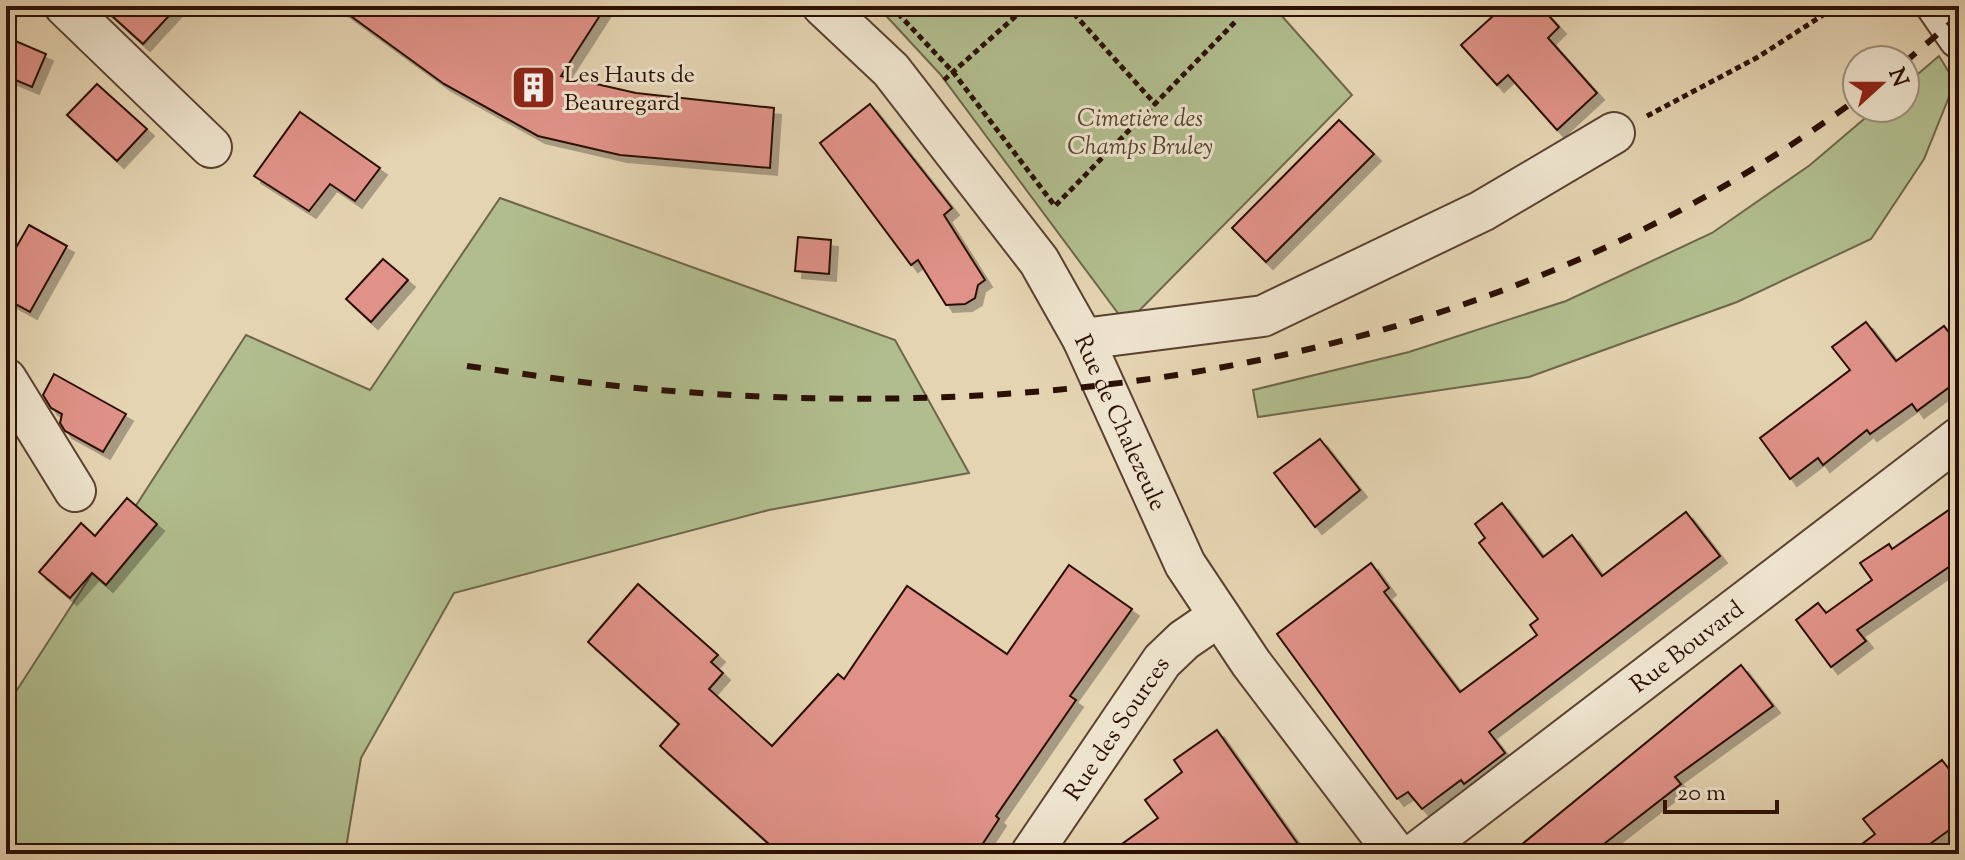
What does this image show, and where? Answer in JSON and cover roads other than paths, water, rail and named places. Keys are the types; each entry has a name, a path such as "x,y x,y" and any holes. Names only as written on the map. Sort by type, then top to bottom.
{"street":[{"path":"65,6 211,147"},
{"name":"Rue de Chalezeule","path":"823,6 891,70 1039,261 1083,339 1175,546 1219,616 1396,854"},
{"path":"1937,6 1959,38"},
{"path":"1083,339 1263,316 1482,211 1614,133"},
{"path":"6,379 75,491"},
{"name":"Rue Bouvard","path":"1415,854 1959,438"},
{"name":"Rue des Sources","path":"1031,854 1162,661 1184,640 1219,616"}],"railway":[{"path":"1921,48 1959,16"},
{"path":"467,366 648,389 808,398 968,396 1126,382 1281,355 1433,315 1580,259 1722,187 1841,109"}],"place":[{"name":"Les Hauts de Beauregard","path":"533,88"}],"park label":[{"name":"Cimetière des Champs Bruley","path":"1140,132"}]}
